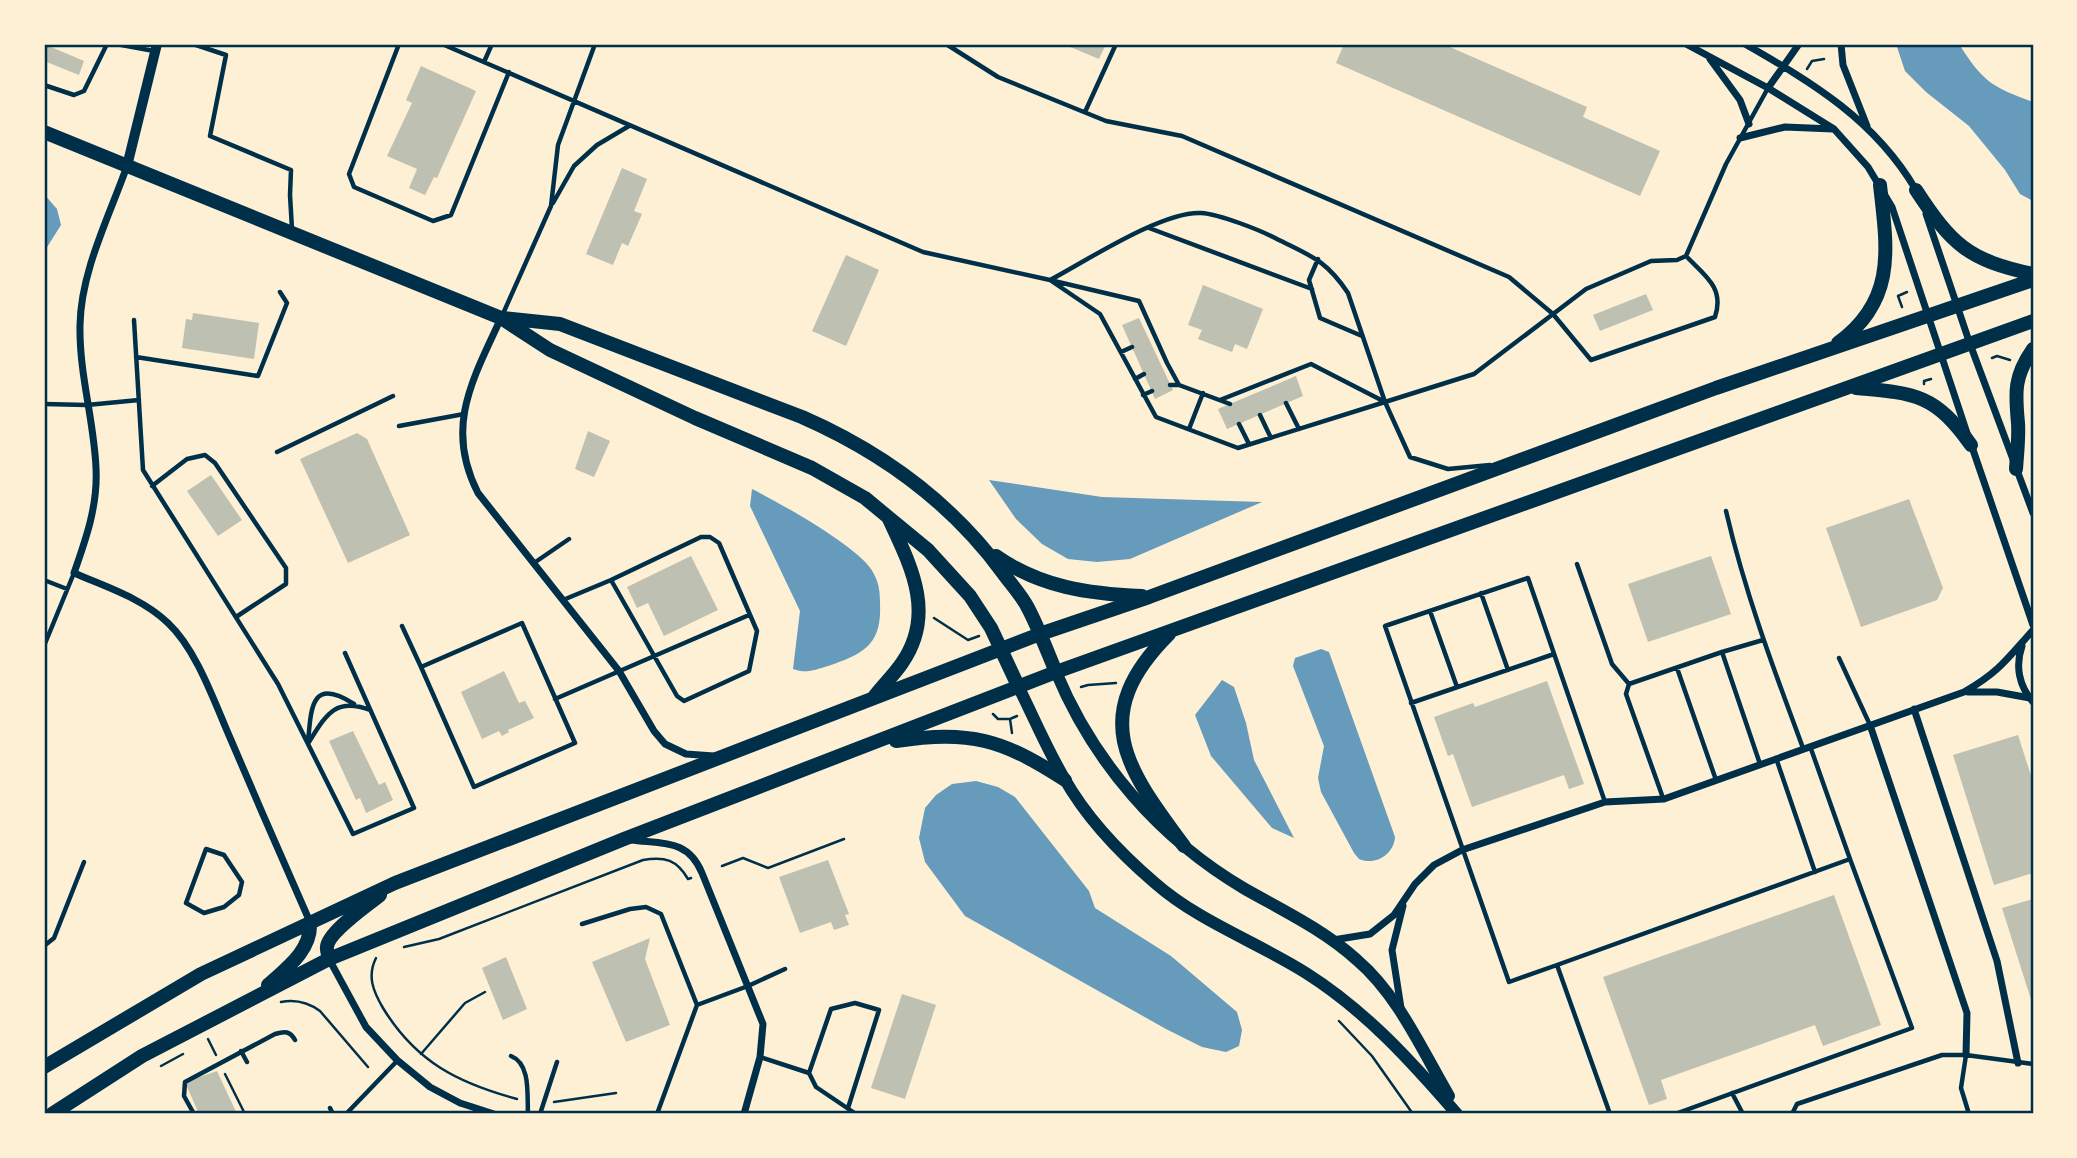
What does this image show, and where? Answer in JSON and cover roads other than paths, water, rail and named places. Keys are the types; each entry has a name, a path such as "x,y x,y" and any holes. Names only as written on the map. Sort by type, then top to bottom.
{"main road":[{"path":"44,132 501,318 550,350 695,418 812,468 865,498 928,550 963,588 991,628 1065,780 1133,863 1157,886 1202,915 1308,974 1356,1008 1395,1044 1458,1114"},
{"path":"1824,351 1846,337 1857,325 1880,287 1887,246 1880,185"},
{"path":"1916,190 1944,229 1970,252 1999,267 2033,274"},
{"path":"44,1067 201,974 395,883 1040,634 1149,597 1717,388 2033,280"},
{"path":"501,318 560,324 838,433 877,455 945,507 986,549 1027,606 1056,673 1088,736 1123,787 1148,815 1184,846 1244,888 1290,912 1331,940 1378,980 1402,1016 1458,1114"},
{"path":"52,1114 142,1056 329,959 624,839 1056,673 2033,321"},
{"path":"2016,468 2018,424 2014,402 2021,372 2033,349"},
{"path":"1848,387 1899,391 1922,399 1938,407 1971,445"},
{"path":"873,698 904,661 920,615 918,591 909,562 887,514"},
{"path":"986,549 1008,564 1054,585 1081,592 1149,597"},
{"path":"1172,631 1143,662 1135,676 1122,716 1122,729 1129,759 1137,777 1184,846"},
{"path":"867,746 929,736 982,739 1023,754 1065,780"},
{"path":"329,959 326,948 340,928 395,883"},
{"path":"256,997 306,946 310,922"}],"street":[{"path":"1686,44 1768,88 1834,130 1854,148 1880,185 1892,207 2033,625"},
{"path":"1745,44 1841,104 1868,127 1900,163 1916,190 1936,239 1970,344 2033,513"},
{"path":"1768,88 1799,44"},
{"path":"1841,44 1843,65 1868,127"},
{"path":"156,48 127,166 95,256 82,302 80,348 95,446 96,491 85,541 74,573 134,598 154,610 184,642 219,712 310,922"},
{"path":"1708,55 1740,100 1749,124"},
{"path":"1740,138 1786,127 1834,130"},
{"path":"501,318 469,392 464,415 461,435 468,474 478,493 619,671 654,731 665,744 686,754 722,756"},
{"path":"1331,940 1370,934 1394,915 1415,884 1434,865 1462,850 1605,802 1664,799 1964,692 1993,674 2033,630"},
{"path":"2026,639 2019,655 2018,671 2031,700"},
{"path":"1964,692 1997,692 2031,700"},
{"path":"1914,709 1997,961 2018,1063"},
{"path":"1870,725 1967,1013 1966,1055"},
{"path":"624,839 681,846 690,852 697,862 763,1024 760,1057 744,1114"},
{"path":"1402,1016 1392,950 1405,899"},
{"path":"329,959 366,1027 397,1060 430,1087 460,1103 494,1114"}],"lane":[{"path":"44,85 74,95 85,92 107,44"},
{"path":"116,44 156,48"},
{"path":"193,44 226,55 210,136 291,170 289,195 293,233"},
{"path":"399,44 349,174 354,187 433,220 451,215 509,72"},
{"path":"442,44 922,252 1139,301 1164,365 1179,385"},
{"path":"484,62 492,44"},
{"path":"551,206 558,145 595,44"},
{"path":"946,44 998,77 1106,121 1182,136 1509,276 1553,314 1591,360 1715,317 1718,306 1716,287 1686,256"},
{"path":"1085,112 1116,44"},
{"path":"1050,280 1100,314 1156,417 1238,448 1474,374 1586,289 1651,261 1677,260 1686,256 1726,164 1768,88"},
{"path":"501,318 551,206 574,166 597,145 629,125"},
{"path":"1050,280 1164,219 1201,213 1258,229 1318,259 1338,278 1348,293 1385,402 1410,457 1448,469 1511,463"},
{"path":"1148,227 1312,289"},
{"path":"1318,259 1309,280 1320,318 1363,336"},
{"path":"136,357 258,376 288,303 280,292"},
{"path":"134,320 143,470 278,684 353,834 414,808 345,653"},
{"path":"1121,352 1132,347"},
{"path":"1220,400 1248,393 1311,364 1385,402"},
{"path":"1135,379 1144,374"},
{"path":"1170,385 1179,385 1230,404"},
{"path":"1143,395 1152,391"},
{"path":"1189,429 1203,393"},
{"path":"277,452 393,396"},
{"path":"44,404 87,405 139,400"},
{"path":"1286,403 1299,429"},
{"path":"399,426 464,415"},
{"path":"1260,415 1271,438"},
{"path":"1239,424 1250,444"},
{"path":"152,486 187,459 205,455 215,463 286,568 286,584 236,617"},
{"path":"1675,1114 1912,1028 1850,859 1763,640 1735,552 1726,511"},
{"path":"562,600 701,537 710,537 719,543 757,631 750,671 684,701 677,696 611,580"},
{"path":"533,563 569,539"},
{"path":"1577,564 1612,664 1629,684"},
{"path":"44,646 74,573"},
{"path":"1605,802 1528,578 1385,626 1509,982 1850,859"},
{"path":"44,580 67,589"},
{"path":"1481,593 1508,670"},
{"path":"1430,611 1457,687"},
{"path":"555,699 749,615"},
{"path":"402,626 474,787 575,743 522,623 421,667"},
{"path":"1629,684 1763,640"},
{"path":"1722,652 1760,764"},
{"path":"1411,703 1555,654"},
{"path":"1839,658 1870,725"},
{"path":"1677,667 1716,780"},
{"path":"1629,684 1626,694 1664,799"},
{"path":"308,744 311,708 316,699 330,693 370,710"},
{"path":"308,744 330,713 340,706 354,704"},
{"path":"1776,758 1815,872"},
{"path":"206,849 224,855 242,882 239,895 224,907 204,914 186,904 206,849"},
{"path":"44,946 54,938 84,862"},
{"path":"582,924 630,909 646,907 661,914 697,1005 657,1114"},
{"path":"1558,965 1610,1114"},
{"path":"697,1005 785,969"},
{"path":"809,1073 831,1009 855,1003 880,1010 848,1108"},
{"path":"194,1114 184,1096 185,1082 219,1062 285,1031 295,1040"},
{"path":"242,1051 247,1062"},
{"path":"1792,1114 1797,1104 1942,1055 1966,1055 2033,1064"},
{"path":"1966,1055 1961,1088 1969,1114"},
{"path":"511,1056 519,1059 525,1071 528,1114"},
{"path":"760,1057 809,1073 816,1087 856,1114"},
{"path":"346,1114 397,1060"},
{"path":"540,1114 557,1062"},
{"path":"1732,1093 1742,1114"},
{"path":"330,1108 333,1114"}],"water":[{"path":"1896,44 1959,44 1975,67 1990,82 2033,102 2033,201 2020,194 2005,170 1969,126 1926,92 1905,71"},
{"path":"44,194 57,209 61,225 44,252"},
{"path":"989,480 1102,497 1262,502 1130,559 1097,562 1068,559 1042,544 1016,519"},
{"path":"752,489 834,537 850,548 871,569 878,586 880,618 874,638 860,652 814,670 793,669 800,611 750,506"},
{"path":"1321,649 1329,652 1395,837 1391,849 1378,860 1359,859 1321,792 1318,778 1324,746 1293,666 1295,658"},
{"path":"1222,680 1234,687 1254,760 1294,838 1272,828 1211,756 1195,715"},
{"path":"976,781 998,787 1015,797 1089,891 1095,908 1171,956 1237,1012 1242,1030 1239,1046 1226,1052 1202,1047 965,916 925,862 919,838 925,808 936,795 952,784"}]}
